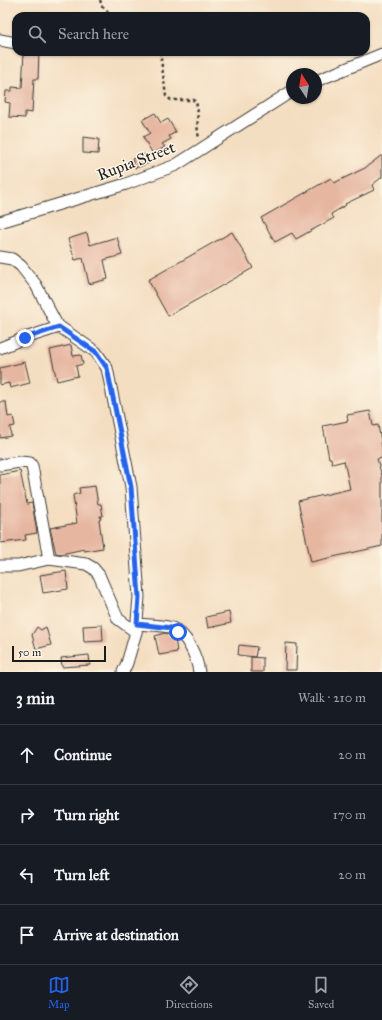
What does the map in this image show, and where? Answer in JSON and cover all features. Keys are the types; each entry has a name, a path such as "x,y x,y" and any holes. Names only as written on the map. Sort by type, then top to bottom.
{"street":[{"path":"0,40 12,42"},
{"path":"322,79 382,54"},
{"name":"Rupia Street","path":"0,222 126,184 176,165 205,148 286,95"},
{"path":"0,257 12,259 21,266 36,285 59,327 96,352 107,368 131,487 139,597 136,628 127,663 123,672"},
{"path":"0,348 59,327"},
{"path":"0,465 25,462 30,463 32,466 49,559"},
{"path":"0,566 18,566 49,559 86,564 93,568 99,575 116,616 136,628 172,628 178,632 188,643 194,654 199,672"}],"path":[{"path":"100,0 102,6 109,12"},
{"path":"161,56 166,96 171,100 194,100 197,102 197,129 205,148"}],"building":[{"path":"24,56 39,56 38,79 34,79 32,113 25,112 25,118 9,117 10,103 5,102 6,91 12,91 12,87 22,88"},
{"path":"155,113 161,123 168,119 176,132 169,136 171,139 162,144 165,147 153,154 143,137 150,133 142,120"},
{"path":"83,137 99,139 98,154 83,153"},
{"path":"145,154 149,163 135,168 132,159"},
{"path":"382,155 382,177 372,185 374,190 345,204 346,205 331,214 334,218 296,239 292,233 275,242 261,218 331,178 334,183 365,168"},
{"path":"232,232 253,268 168,316 148,280"},
{"path":"87,233 90,245 117,237 122,255 104,260 108,279 89,284 83,258 75,260 68,239"},
{"path":"71,345 73,356 81,355 83,364 76,366 78,376 57,381 50,350"},
{"path":"25,362 30,383 10,388 9,383 0,385 0,368"},
{"path":"0,402 6,402 8,417 13,416 15,426 10,427 11,436 0,438"},
{"path":"370,411 373,426 378,425 382,447 382,458 377,459 382,476 382,546 311,562 298,501 350,489 344,461 332,464 331,458 329,458 323,426 348,421 347,415"},
{"path":"20,471 27,504 32,503 37,533 25,535 26,540 0,543 0,475"},
{"path":"95,486 98,504 101,504 103,516 100,516 101,519 99,520 103,548 84,551 84,549 61,554 56,553 50,528 77,523 73,495 80,493 79,488"},
{"path":"66,571 68,589 43,593 40,575"},
{"path":"229,612 231,623 208,628 206,617"},
{"path":"102,625 103,641 84,642 83,626"},
{"path":"37,627 41,630 46,627 51,645 36,649 32,635"},
{"path":"165,633 175,638 177,652 159,655 155,636"},
{"path":"286,643 297,644 296,670 285,670"},
{"path":"239,645 257,647 255,657 238,655"},
{"path":"89,655 90,665 62,667 61,658"},
{"path":"251,657 263,658 263,672 251,672"}],"route":[{"path":"25,338 59,327 96,352 107,368 131,487 139,597 137,624 172,628 178,632"}]}
